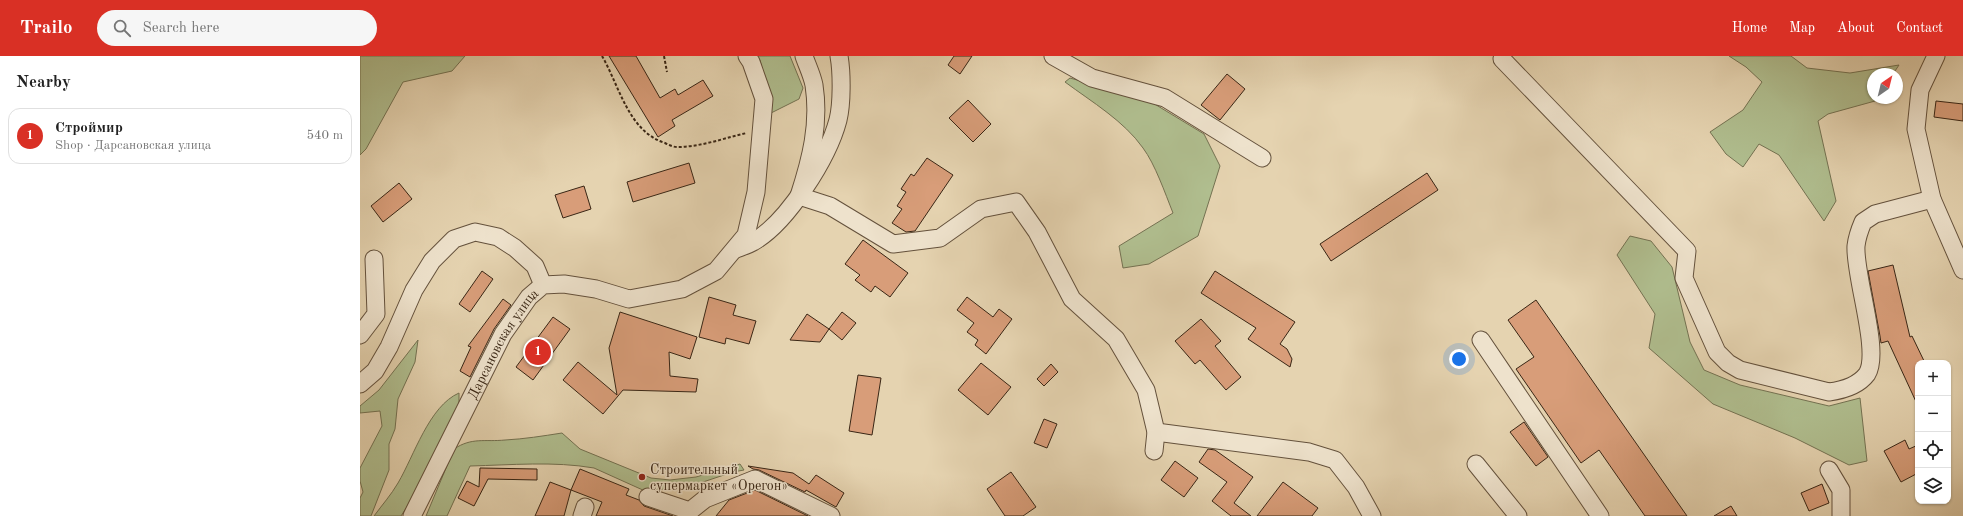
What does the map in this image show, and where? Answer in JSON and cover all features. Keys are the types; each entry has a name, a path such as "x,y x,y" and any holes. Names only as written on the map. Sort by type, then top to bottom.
{"street":[{"name":"Дарсановская улица","path":"412,516 504,334 529,297 543,285 564,284 596,289 629,299 647,297 682,288 716,271 746,235 756,192 764,99 751,62 747,56"},
{"path":"799,196 812,156 817,123 814,84 804,56"},
{"path":"1053,56 1071,61 1092,78 1165,98 1262,158"},
{"path":"1936,56 1920,90 1916,129 1932,199 1962,264"},
{"path":"1502,59 1687,251 1684,278 1714,346 1717,352 1728,363 1740,370 1829,392 1844,390 1858,383 1867,373 1870,359 1870,341 1857,262 1856,245 1863,222 1875,214 1932,199"},
{"path":"733,250 754,241 778,222 799,196 825,153 838,119 843,61"},
{"path":"799,196 830,206 893,244 940,238 981,208 1016,202 1037,232 1072,298 1116,339 1146,390 1156,432 1154,451"},
{"path":"360,384 374,371 389,347 414,290 432,261 454,240 475,232 498,238 515,248 535,266 543,285"},
{"path":"360,335 376,314 374,259"},
{"path":"1481,340 1600,516"},
{"path":"1156,432 1210,440 1252,443 1309,452 1335,460 1356,487 1372,516"},
{"path":"1476,464 1518,516"},
{"path":"1830,470 1841,490 1841,516"},
{"path":"648,496 690,511 705,499 755,479 830,516"}],"path":[{"path":"602,56 615,87 635,120 655,140 676,147 712,142 762,130"},
{"path":"664,56 667,72"}],"green space":[{"path":"360,56 465,56 452,71 403,82 366,149 360,155"},
{"path":"756,56 790,56 803,88 799,99 771,113 760,60"},
{"path":"1729,56 1791,56 1807,68 1850,73 1867,70 1867,103 1828,114 1818,121 1836,201 1824,221 1779,155 1759,144 1743,167 1726,154 1710,132 1743,110 1762,82 1746,67"},
{"path":"1899,65 1897,68 1881,68"},
{"path":"1070,78 1148,100 1204,134 1220,166 1198,236 1149,264 1123,268 1119,246 1173,213 1156,170 1143,148 1127,129 1065,82"},
{"path":"1630,236 1651,241 1672,267 1690,342 1704,370 1740,385 1829,406 1860,398 1867,461 1849,465 1795,438 1713,404 1649,348 1655,314 1617,255"},
{"path":"418,340 415,362 398,399 395,429 389,444 389,470 371,516 360,516 360,498 363,492 360,481 360,468 382,426 380,411 360,413 360,406 379,390"},
{"path":"459,393 459,405 422,484 401,516 374,516 398,483 431,420 448,399"},
{"path":"562,433 580,449 651,478 670,480 696,477 740,464 744,470 733,472 688,487 645,491 594,468 548,464 470,466 447,516 426,516 454,449 473,441 519,439"}],"building":[{"path":"609,56 636,56 660,98 675,89 678,95 703,80 713,96 672,120 675,126 658,137"},
{"path":"954,56 972,56 960,74 948,65"},
{"path":"1227,74 1245,89 1220,120 1201,105"},
{"path":"968,100 991,124 973,142 949,118"},
{"path":"1936,101 1963,104 1963,121 1934,117"},
{"path":"927,158 953,175 915,231 906,232 892,223 902,209 897,206 906,192 901,189 911,174 914,176"},
{"path":"689,163 695,183 633,202 627,182"},
{"path":"1427,173 1438,190 1331,261 1320,244"},
{"path":"399,183 412,199 383,222 371,206"},
{"path":"584,186 591,209 563,218 555,195"},
{"path":"863,240 908,273 890,297 875,286 871,292 855,280 860,275 845,264"},
{"path":"1893,265 1910,337 1912,336 1924,360 1915,360 1915,400 1888,341 1881,343 1868,271"},
{"path":"482,271 493,279 470,312 459,304"},
{"path":"1215,271 1295,322 1280,344 1287,349 1292,359 1290,367 1248,339 1256,328 1201,293"},
{"path":"709,297 736,305 733,315 756,321 749,344 726,338 725,344 699,337"},
{"path":"967,297 993,317 999,309 1012,319 986,354 975,345 978,340 967,332 974,323 957,310"},
{"path":"503,299 511,305 494,329 470,377 460,371 471,347 468,346"},
{"path":"1536,300 1687,516 1645,516 1599,450 1581,463 1516,369 1534,357 1508,320"},
{"path":"620,312 697,337 690,359 669,352 670,376 698,379 696,392 623,390 603,414 563,380 578,362 617,395 609,348"},
{"path":"842,312 856,323 842,340 829,329"},
{"path":"807,314 829,329 820,342 790,340"},
{"path":"553,317 570,329 533,380 516,367"},
{"path":"1201,319 1221,341 1215,346 1241,377 1226,390 1200,360 1195,364 1175,341"},
{"path":"981,363 1011,387 988,415 958,390"},
{"path":"1051,364 1058,372 1044,386 1037,379"},
{"path":"858,375 881,378 872,435 849,431"},
{"path":"1044,419 1057,424 1047,448 1034,443"},
{"path":"1524,422 1548,457 1536,466 1510,432"},
{"path":"1905,440 1909,449 1915,446 1915,475 1901,482 1884,451"},
{"path":"1208,449 1215,450 1253,477 1234,503 1251,516 1231,516 1212,501 1227,482 1199,462"},
{"path":"1175,461 1198,478 1184,497 1161,480"},
{"path":"748,466 793,473 809,484 816,475 844,493 836,507 806,490 805,492"},
{"path":"480,468 537,469 537,480 488,479 474,506 458,498 467,481 479,487"},
{"path":"580,469 629,489 626,495 639,500 644,506 673,516 596,516 602,502 571,490"},
{"path":"1011,472 1036,507 1023,516 1005,516 987,489"},
{"path":"550,482 571,490 564,516 535,516"},
{"path":"1283,482 1318,508 1312,516 1257,516"},
{"path":"1822,484 1829,503 1809,511 1801,493"},
{"path":"755,490 808,516 716,516 729,500"},
{"path":"1731,506 1737,516 1714,516"}],"place":[{"name":"Строймир","path":"538,352"},
{"name":"Строительный супермаркет «Орегон»","path":"642,477"}]}
